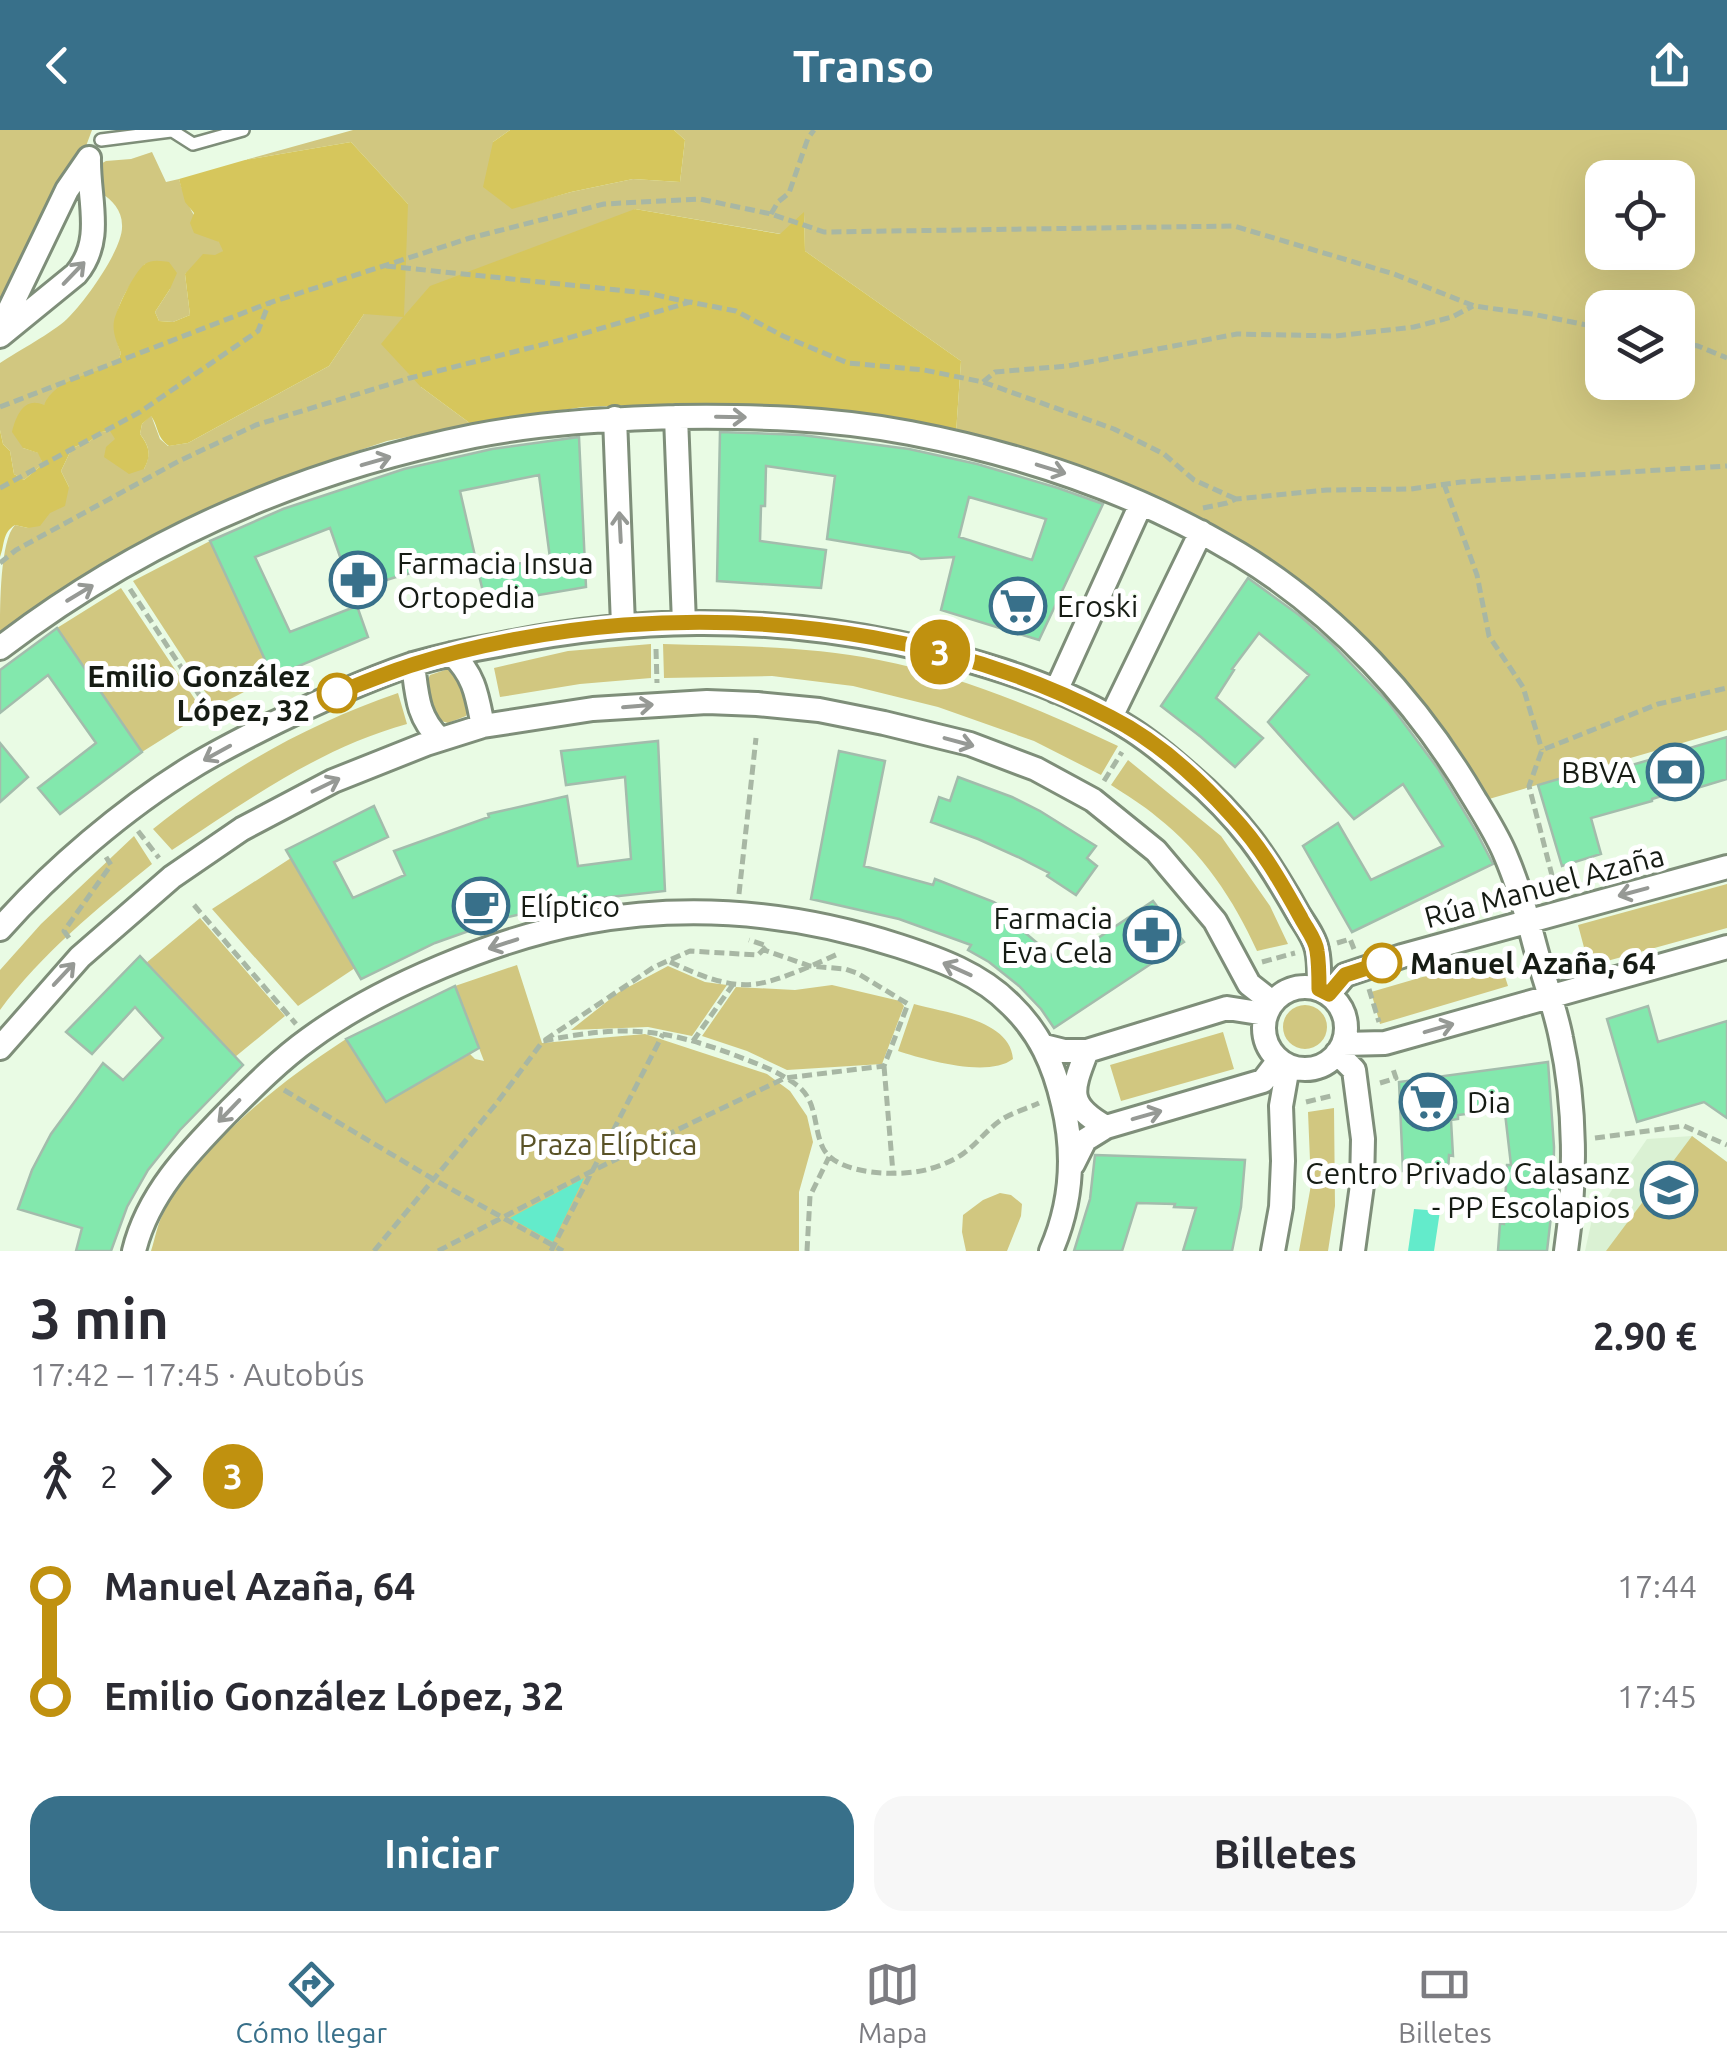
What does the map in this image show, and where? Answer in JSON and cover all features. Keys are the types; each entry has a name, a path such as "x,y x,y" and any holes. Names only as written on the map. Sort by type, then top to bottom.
{"street":[{"path":"0,332 85,264 94,239 88,179 97,142"},
{"path":"0,332 68,190 97,142"},
{"path":"676,417 684,623"},
{"path":"615,418 623,625"},
{"path":"0,648 118,570 250,502 396,455 475,436 555,424 615,418 777,418 908,432 1059,472 1198,521 1285,585 1350,640 1410,703 1457,768 1504,852 1563,1044 1572,1170 1566,1251"},
{"path":"1056,691 1141,504"},
{"path":"1112,717 1198,521"},
{"path":"0,930 97,836 190,767 333,694 413,664 556,633 623,625 758,624 852,634 941,652 1056,691 1112,717 1160,750 1216,798 1251,836 1317,947 1324,992 1343,1012 1346,1022 1340,1048 1320,1066 1309,1069 1283,1063 1265,1041 1263,1028 1269,1008 1249,984 1215,921 1156,851 1093,800 1036,769 970,744 819,710 707,702 592,710 484,726 333,781 242,830 172,877 80,957 0,1048"},
{"path":"452,654 466,667 484,726"},
{"path":"413,664 419,706 428,727 440,740"},
{"name":"Rúa Manuel Azaña","path":"1044,1046 1086,1051 1227,1008 1269,1008 1282,993 1294,988 1308,986 1324,992 1345,975 1727,867"},
{"path":"134,1251 159,1191 190,1152 250,1090 308,1039 379,996 499,944 585,922 668,912 723,912 804,922 868,936 930,956 976,977 1010,1003 1044,1046 1070,1131 1071,1167 1065,1213 1051,1251"},
{"path":"1340,1048 1385,1043 1727,947"},
{"path":"1340,1048 1354,1070 1363,1138 1354,1251"},
{"path":"1086,1051 1074,1085 1077,1101 1085,1115 1106,1127"},
{"path":"1071,1167 1085,1140 1106,1127 1262,1081 1283,1063"},
{"path":"1273,1251 1284,1162 1283,1063"}],"lane":[{"path":"97,142 171,130 193,144 244,130"}],"path":[{"path":"771,214 789,193 814,130"},
{"path":"0,407 269,303 470,238 604,204 700,198 771,214 824,232 1234,226 1394,274 1474,306 1585,325"},
{"path":"382,266 614,289 690,302"},
{"path":"0,488 140,412 258,331 269,303"},
{"path":"983,382 995,372 1068,366 1237,334 1336,336 1414,327 1452,317 1474,306"},
{"path":"1695,345 1727,358"},
{"path":"1198,521 1236,498 1727,466"},
{"path":"1444,484 1478,575 1489,636 1523,687 1542,750 1529,786 1554,881"},
{"path":"125,582 213,716"},
{"path":"656,641 657,685"},
{"path":"1542,750 1658,704 1727,688"},
{"path":"739,897 756,738"},
{"path":"1102,785 1126,745"},
{"path":"136,828 162,863"},
{"path":"71,942 64,931 112,865 105,854"},
{"path":"194,905 298,1027"},
{"path":"374,1251 543,1042 668,961 690,952 758,955 767,946 739,936"},
{"path":"1329,944 1350,940 1356,955"},
{"path":"668,961 702,976 756,984 852,948"},
{"path":"764,950 810,966 857,973 908,1004 884,1066 893,1173"},
{"path":"1259,962 1302,952"},
{"path":"833,968 844,962"},
{"path":"692,1041 734,983"},
{"path":"1368,986 1380,1027"},
{"path":"543,1042 616,1030 664,1034 769,1068 806,1094 829,1157 841,1166 893,1173 928,1170 963,1154 1002,1120 1046,1100"},
{"path":"553,1249 664,1034"},
{"path":"1372,1085 1396,1078 1391,1062"},
{"path":"438,1251 785,1078 884,1066"},
{"path":"276,1084 553,1249 563,1251"},
{"path":"1299,1104 1342,1093"},
{"path":"1571,1142 1684,1126 1727,1145"},
{"path":"807,1251 810,1196 829,1157"}],"shaded area":[{"path":"510,130 674,130 685,140 680,182 633,179 512,209 483,187 493,142"},
{"path":"351,142 408,204 404,316 430,286 635,209 780,234 804,212 805,251 961,361 956,433 819,409 698,403 583,407 471,424 421,387 381,344 403,317 364,314 329,366 188,443 169,446 151,416 142,424 140,434 148,451 144,469 129,474 104,457 106,447 115,439 110,431 72,448 61,471 69,487 65,506 50,513 40,526 11,528 0,557 0,430 3,444 10,451 14,474 24,480 43,464 38,453 23,448 12,432 19,414 31,403 44,405 66,383 117,363 121,353 114,321 141,268 151,261 163,261 169,262 177,273 155,312 159,321 173,322 190,315 185,274 203,254 223,251 219,242 194,233 190,223 194,213 185,202 179,179 245,160"},
{"name":"Centro Privado Calasanz - PP Escolapios","path":"1692,1136 1727,1162 1727,1251 1585,1251 1592,1219 1647,1139"}],"green space":[{"path":"0,130 92,130 0,309"},
{"path":"353,130 510,130 493,142 512,208 633,179 680,182 685,140 674,130 1727,130 1727,730 1489,799 1453,740 1402,680 1214,526 1087,471 956,433 961,361 805,251 804,214 781,234 635,209 421,387 471,424 387,441 304,469 204,510 95,567 0,633 2,574 10,533 15,525 28,528 69,487 61,471 72,448 101,432 111,431 144,469 148,451 140,434 142,424 151,415 160,439 168,446 188,443 329,366 364,314 408,204 351,142 245,160"},
{"path":"152,152 166,182 179,179 194,215 224,251 185,274 190,315 173,322 159,321 155,312 170,289 145,264 130,285 116,317 121,353 117,364 44,405 23,448 39,453 43,464 24,480 14,474 10,451 3,444 0,430 0,363 67,319 117,247 122,220 116,206 101,193 97,166"},
{"path":"210,541 273,677 215,707 133,581"},
{"path":"121,588 204,713 142,752 57,628"},
{"path":"651,644 651,678 500,697 494,668 568,651"},
{"path":"663,644 798,649 910,667 1001,696 1118,746 1101,775 1034,741 938,707 853,686 772,676 664,678"},
{"path":"448,669 458,673 470,705 466,716 448,723 438,720 426,684 430,675"},
{"path":"398,693 407,724 314,761 172,850 153,829 270,750 332,719"},
{"path":"1128,760 1221,836 1270,906 1288,944 1257,951 1227,895 1202,861 1157,817 1111,785"},
{"path":"134,836 152,864 52,951 0,1010 0,970 41,924"},
{"path":"291,858 355,968 298,1006 212,909"},
{"path":"1727,884 1727,928 1589,966 1578,925"},
{"path":"200,918 285,1016 235,1057 146,963"},
{"path":"1498,955 1508,986 1380,1024 1371,992"},
{"name":"Praza Elíptica","path":"517,965 542,1043 645,1034 767,1074 790,1091 807,1116 813,1142 799,1192 799,1251 151,1251 169,1202 211,1150 265,1098 346,1039 386,1102 470,1054 484,1061 455,986"},
{"path":"668,966 705,982 727,985 692,1036 648,1027 571,1030 619,992"},
{"path":"832,985 900,1001 904,1006 882,1064 787,1070 702,1036 736,987 795,990"},
{"path":"914,1004 989,1026 1009,1046 1013,1059 973,1067 898,1051"},
{"path":"1305,1005 1320,1012 1327,1027 1320,1042 1305,1049 1290,1042 1283,1027 1290,1012"},
{"path":"1223,1032 1234,1069 1121,1101 1110,1065"},
{"path":"1334,1108 1335,1206 1328,1251 1299,1251 1311,1185 1308,1112"},
{"name":"Centro Privado Calasanz - PP Escolapios","path":"1692,1136 1727,1162 1727,1251 1606,1251"},
{"path":"1000,1193 1011,1195 1022,1204 1007,1251 966,1251 963,1215"}],"water":[{"path":"584,1178 553,1242 510,1218"},
{"path":"1414,1209 1440,1211 1434,1251 1408,1251"}],"building":[{"path":"720,432 802,435 909,449 977,464 1103,504 1039,640 941,610 954,557 921,559 910,553 827,539 835,476 766,466 760,541 826,550 821,588 717,581","holes":["969,497 1046,519 1032,560 959,537"]},
{"path":"579,437 586,587 486,604 478,571 550,558 539,475 460,491 475,556 352,591 330,528 255,557 290,632 357,606 368,637 273,677 210,541 283,509 404,469 492,449"},
{"path":"1248,578 1331,643 1389,703 1439,770 1493,864 1352,932 1303,846 1338,823 1371,880 1443,846 1403,784 1354,819 1268,722 1309,675 1259,633 1216,698 1263,738 1235,767 1161,706"},
{"path":"57,628 142,752 60,814 38,788 96,743 48,675 0,713 0,670"},
{"path":"1727,737 1727,779 1591,818 1601,854 1562,866 1538,785 1596,768 1598,775"},
{"path":"658,741 665,891 583,900 508,917 435,943 361,979 286,850 374,806 388,837 334,862 353,898 405,875 394,851 489,817 488,814 567,796 578,866 631,859 625,777 566,785 561,751"},
{"path":"0,743 28,777 0,802"},
{"path":"839,751 885,761 864,866 933,885 935,879 994,902 1014,916 1011,921 1061,963 1153,901 1184,942 1054,1028 1019,986 968,950 971,945 899,919 811,899"},
{"path":"958,777 1040,811 1096,846 1087,858 1097,866 1076,895 1047,876 1049,873 1018,857 931,822 939,797 950,801"},
{"path":"140,956 243,1065 180,1130 148,1170 127,1207 111,1251 76,1251 82,1228 18,1209 51,1134 103,1063 123,1080 163,1038 135,1007 92,1054 66,1032"},
{"path":"455,986 479,1048 386,1102 346,1039"},
{"path":"1648,1006 1658,1042 1727,1021 1727,1118 1704,1102 1637,1122 1607,1019"},
{"path":"1548,1062 1554,1147 1547,1251 1498,1251 1500,1223 1504,1224 1507,1165 1511,1165 1505,1113 1498,1114 1497,1110 1458,1115 1458,1119 1451,1120 1453,1156 1449,1155 1448,1172 1403,1171 1399,1082"},
{"path":"1095,1155 1245,1160 1232,1251 1183,1251 1196,1208 1137,1203 1122,1251 1074,1251 1090,1199"}],"bus line":[{"name":"3","path":"337,693 413,664 452,654 556,633 623,625 758,624 852,634 941,652 1056,691 1112,717 1160,750 1216,798 1251,836 1317,947 1319,989 1329,994 1345,975 1382,963"}],"place":[{"name":"Farmacia Insua Ortopedia","path":"358,580"},
{"name":"Eroski","path":"1018,606"},
{"name":"Emilio González López, 32","path":"337,693"},
{"name":"BBVA","path":"1675,772"},
{"name":"Elíptico","path":"481,906"},
{"name":"Farmacia Eva Cela","path":"1152,935"},
{"name":"Manuel Azaña, 64","path":"1382,963"},
{"name":"Dia","path":"1428,1102"},
{"name":"Centro Privado Calasanz - PP Escolapios","path":"1669,1190"}]}
